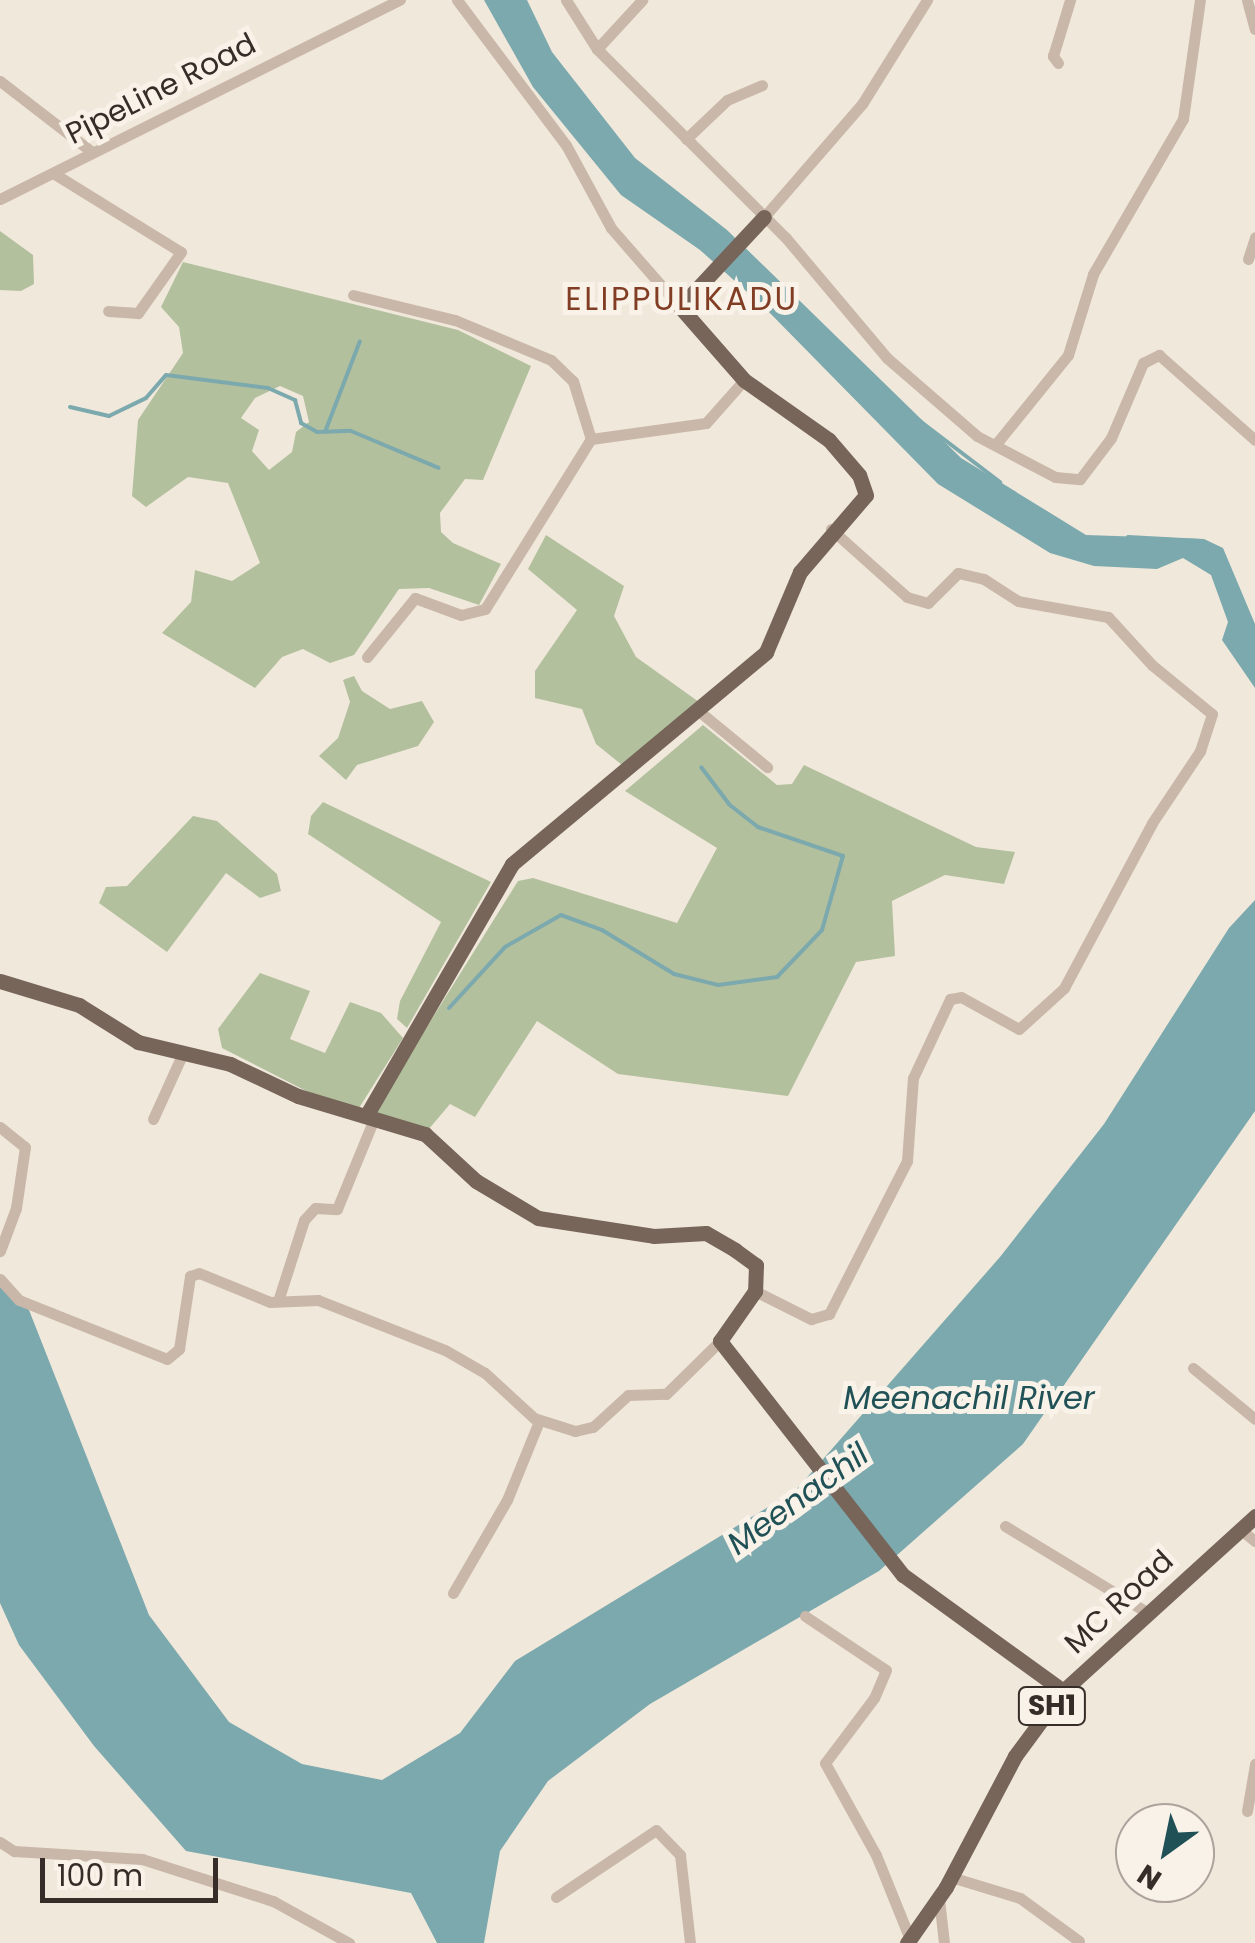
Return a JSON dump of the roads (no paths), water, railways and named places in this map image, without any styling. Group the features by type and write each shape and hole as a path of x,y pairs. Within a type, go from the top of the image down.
{"main road":[{"path":"370,1118 512,864 700,712 766,652 800,572 831,529 866,495 863,481 829,440 744,380 680,307 764,216"},
{"path":"0,980 79,1005 138,1042 230,1064 370,1118 424,1134 476,1181 538,1218 654,1236 706,1233 756,1265 755,1292 720,1341 902,1575 1063,1691"},
{"name":"MC Road","path":"908,1941 939,1899 1016,1756 1063,1691 1255,1516"}],"street":[{"name":"PipeLine Road","path":"0,199 400,0"},
{"path":"458,0 566,145 611,228 680,307"},
{"path":"566,0 597,48 764,216 888,358 977,436 1055,477 1080,479 1110,438 1143,363 1159,355 1255,440"},
{"path":"597,48 642,0"},
{"path":"764,216 862,104 927,0"},
{"path":"1058,63 1053,56 1070,0"},
{"path":"996,444 1068,356 1093,274 1183,119 1200,0"},
{"path":"1247,0 1255,28"},
{"path":"0,81 92,152"},
{"path":"686,139 728,100 762,85"},
{"path":"53,173 181,252 138,313 108,311"},
{"path":"1248,259 1255,237"},
{"path":"353,295 456,320 550,360 573,381 592,439"},
{"path":"368,657 415,598 460,615 485,609 592,439 706,423 744,380"},
{"path":"755,1292 811,1319 829,1314 907,1161 913,1078 950,999 962,997 1028,1028 1064,988 1152,823 1200,750 1212,714 1152,664 1108,617 1018,601 984,580 958,573 928,603 907,597 831,529"},
{"path":"700,712 766,767"},
{"path":"153,1119 182,1055"},
{"path":"278,1301 304,1220 315,1208 337,1209 370,1118"},
{"path":"0,1127 26,1148 16,1208 0,1251"},
{"path":"0,1279 19,1300 167,1359 179,1349 190,1276 199,1273 244,1295 278,1301 318,1300 445,1350 485,1374 538,1420 575,1431 594,1427 628,1396 666,1394 720,1341"},
{"path":"1194,1368 1255,1419"},
{"path":"454,1593 507,1500 538,1420"},
{"path":"1005,1526 1148,1613"},
{"path":"1240,1528 1255,1541"},
{"path":"805,1616 886,1670 874,1698 825,1763 876,1855 908,1941"},
{"path":"1246,1811 1255,1764"},
{"path":"556,1896 656,1830 680,1855 690,1943"},
{"path":"0,1842 14,1851 142,1859 273,1901 349,1943"},
{"path":"951,1877 1020,1898 1079,1941"},
{"path":"939,1899 944,1943"}],"water":[{"path":"484,0 527,0 552,52 635,158 727,230 961,458 1086,535 1204,539 1223,548 1255,624 1255,688 1222,640 1228,622 1211,575 1183,558 1157,569 1094,566 1050,553 938,484 764,307 700,250 621,195 533,87"},
{"name":"Meenachil River","path":"1255,900 1255,1111 1023,1444 879,1571 650,1704 548,1781 500,1851 484,1943 437,1943 411,1893 186,1851 94,1746 19,1645 0,1603 0,1281 29,1310 149,1615 229,1722 302,1764 382,1780 460,1733 515,1661 796,1490 1000,1257 1104,1124 1229,928"}],"waterway":[{"path":"325,432 360,341"},
{"path":"70,407 109,416 146,398 166,375 268,388 295,400 301,423 317,432 351,431 439,468"},
{"path":"916,418 1000,482"},
{"path":"1128,537 1202,541"},
{"path":"449,1008 505,947 561,915 602,930 674,974 718,985 777,977 822,930 843,856 758,827 729,804 701,767"}],"district":[{"name":"ELIPPULIKADU","path":"682,299"}],"water label":[{"name":"Meenachil","path":"798,1499"}]}
